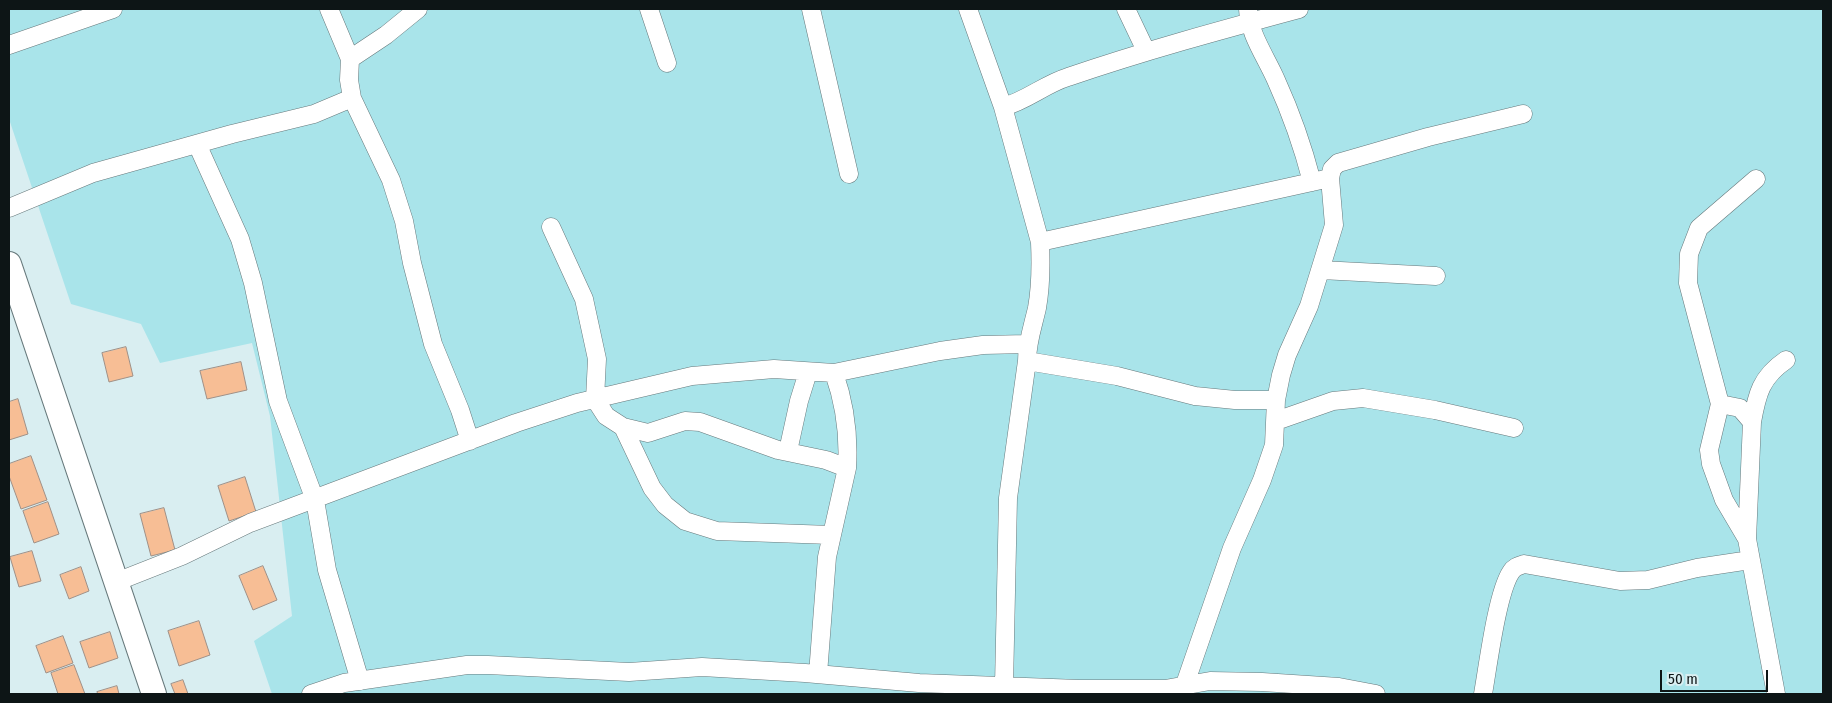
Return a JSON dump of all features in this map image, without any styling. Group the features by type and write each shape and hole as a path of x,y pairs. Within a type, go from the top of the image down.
{"main road":[{"path":"9,264 154,694"}],"street":[{"path":"9,45 113,9"},
{"path":"329,9 350,60 349,80 352,98 391,180 404,221 412,263 433,344 460,410 470,441"},
{"path":"350,60 386,35 418,9"},
{"path":"649,9 667,63"},
{"path":"811,9 849,174"},
{"path":"968,9 1002,107 1040,242 1042,266 1027,352 1008,498 1004,686"},
{"path":"1126,9 1146,51"},
{"path":"1002,107 1016,104 1060,79 1248,16 1299,9"},
{"path":"1248,16 1302,143 1312,182"},
{"path":"9,208 93,173 314,114 352,98"},
{"path":"1184,686 1232,548 1271,454 1276,420 1276,400 1287,355 1309,306 1321,270 1335,216 1330,178 1332,169 1338,163 1523,114"},
{"path":"197,144 240,240 259,304 278,401 315,500 327,570 360,681"},
{"path":"1040,242 1330,178"},
{"path":"1747,539 1724,500 1711,464 1709,450 1720,404 1688,283 1689,254 1699,228 1756,179"},
{"path":"550,226 584,299 596,359 595,399 606,416 623,427 648,433 685,421 692,421 788,451 826,460 847,468"},
{"path":"1321,270 1436,276"},
{"path":"116,582 182,556 250,523 516,423 595,399 692,376 774,369 834,373 940,351 984,345 1027,352 1195,396 1235,400 1276,400"},
{"path":"1776,694 1747,539 1752,422 1761,385 1772,369 1786,360"},
{"path":"788,451 799,401 808,372"},
{"path":"818,674 827,557 847,468 846,420 842,394 834,373"},
{"path":"1276,420 1333,402 1363,398 1435,410 1514,428"},
{"path":"1720,404 1740,408 1752,422"},
{"path":"623,427 652,488 665,505 685,521 717,531 831,535"},
{"path":"1483,694 1503,592 1515,567 1524,564 1620,581 1648,580 1697,568 1750,560"},
{"path":"311,694 344,683 467,665 629,672 702,667 818,674 919,683 1165,691 1210,681 1262,682 1339,687 1376,694"}],"shaded area":[{"path":"9,9 1823,9 1823,694 272,694 254,641 292,616 270,416 252,343 160,363 141,324 71,304 9,119"}],"building":[{"path":"126,347 133,376 109,382 102,353"},
{"path":"241,362 247,390 207,399 200,371"},
{"path":"18,399 28,434 9,440 9,402"},
{"path":"31,456 47,500 21,509 9,476 9,464"},
{"path":"245,477 256,512 229,521 218,486"},
{"path":"48,502 59,534 34,543 23,511"},
{"path":"164,508 175,550 151,556 140,514"},
{"path":"32,551 41,581 19,587 10,557"},
{"path":"263,566 277,600 253,610 239,576"},
{"path":"81,567 89,591 69,599 60,575"},
{"path":"199,621 210,655 179,666 168,631"},
{"path":"110,632 118,658 89,668 80,642"},
{"path":"63,636 73,663 46,673 36,646"},
{"path":"74,665 85,694 58,694 51,673"},
{"path":"183,680 188,694 175,694 171,684"},
{"path":"117,686 119,694 98,694 97,692"}]}
